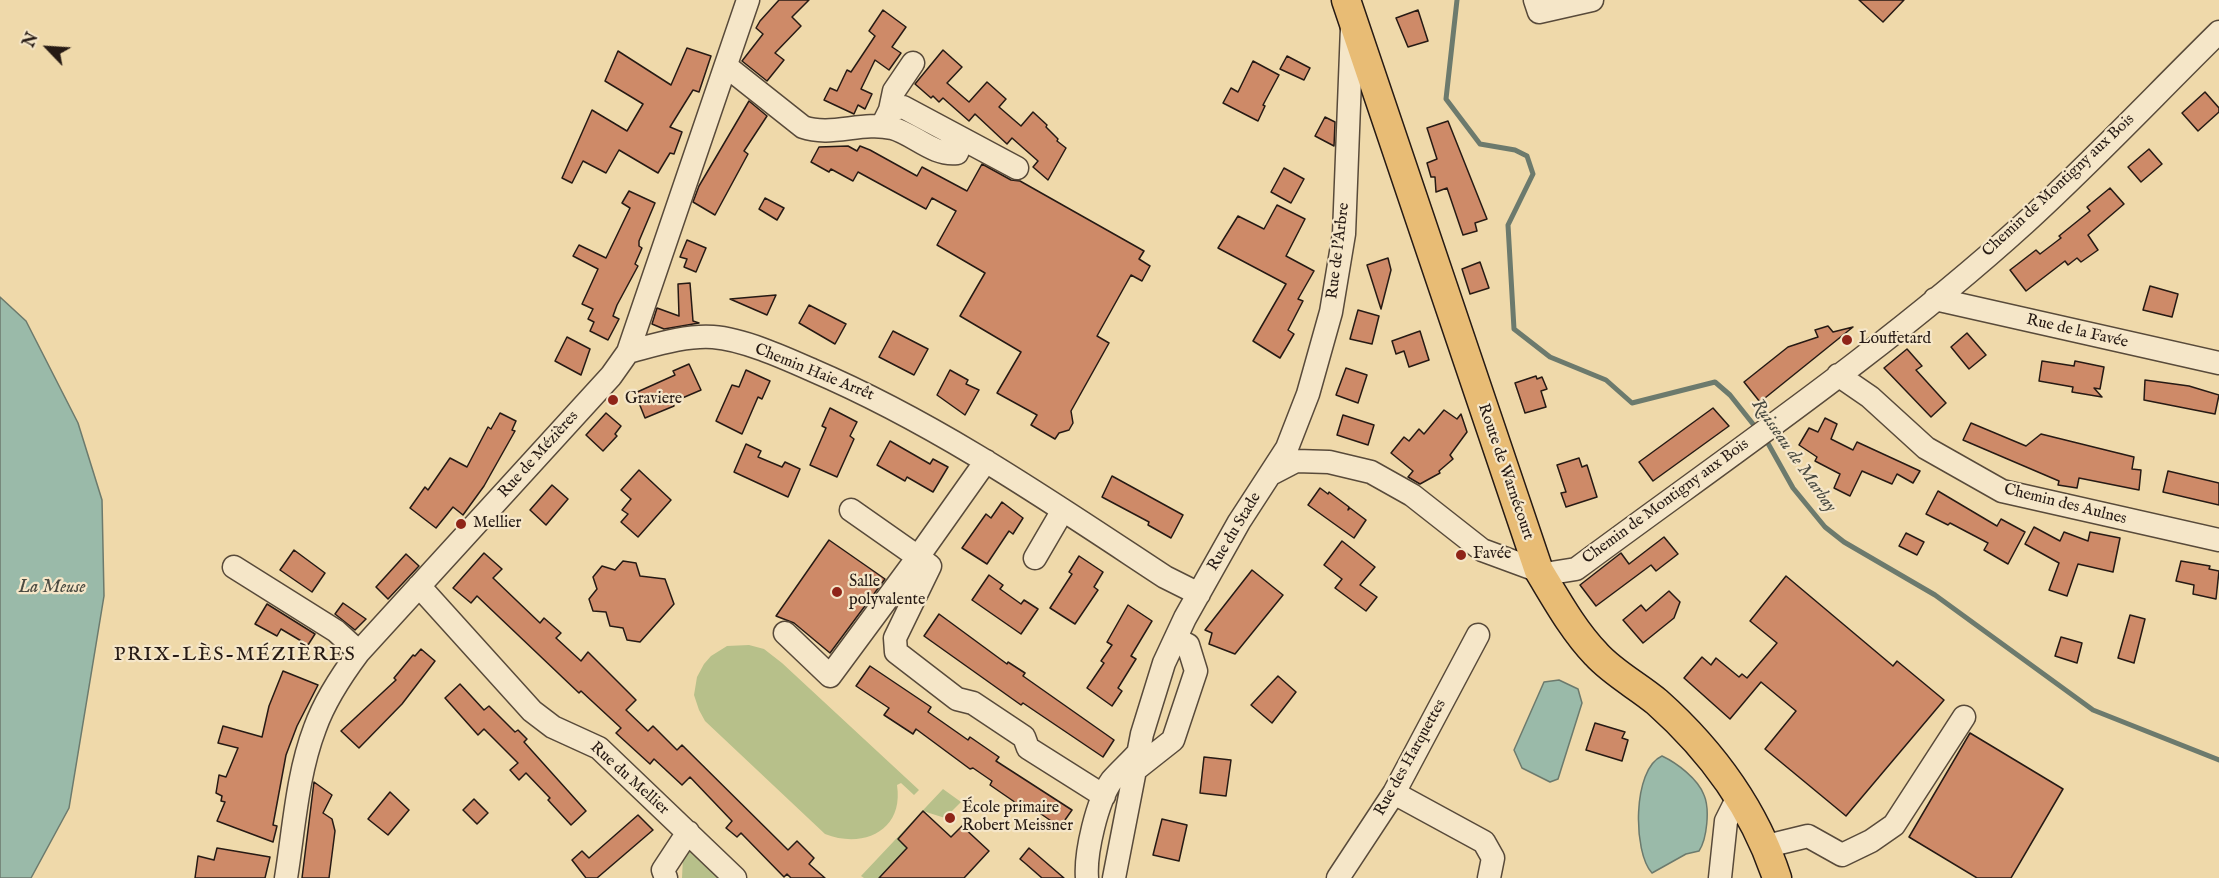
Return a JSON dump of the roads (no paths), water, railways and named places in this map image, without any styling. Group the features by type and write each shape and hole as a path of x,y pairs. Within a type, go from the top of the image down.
{"main road":[{"name":"Route de Warnécourt","path":"1349,8 1539,571 1563,611 1597,656 1657,702 1712,756 1740,795 1767,846 1777,878"}],"street":[{"name":"Rue de Mézières","path":"286,878 301,783 312,736 330,694 358,652 611,376 628,352 748,0"},
{"path":"1535,0 1539,12 1592,0"},
{"name":"Rue de l'Arbre","path":"1271,474 1287,448 1308,394 1331,312 1344,234 1349,8"},
{"name":"Chemin de Montigny aux Bois","path":"1539,571 1551,573 1575,569 1838,375 1935,299 2025,223 2219,32"},
{"path":"886,118 894,92 913,63"},
{"path":"726,66 803,127 815,131 886,118 903,107 962,141 1017,168"},
{"name":"Rue de la Favée","path":"1935,299 2219,363"},
{"name":"Chemin Haie Arrêt","path":"628,352 661,343 713,337 774,353 872,396 986,461 1165,577 1199,594"},
{"name":"Chemin des Aulnes","path":"1838,375 1870,397 1926,448 2002,491 2219,540"},
{"path":"785,633 830,676 986,461"},
{"name":"Rue du Stade","path":"1114,878 1136,762 1158,683 1176,639 1199,594 1239,522 1271,474 1296,461 1329,462 1371,472 1413,495 1482,550 1539,571"},
{"path":"851,510 930,566 896,638 897,652 957,699 973,702 1024,737 1028,748 1104,796"},
{"path":"1035,558 1063,510"},
{"path":"234,567 336,631 358,652"},
{"name":"Rue du Mellier","path":"419,586 532,711 553,727 599,748 735,878"},
{"name":"Rue des Harquettes","path":"1338,878 1394,793 1479,635"},
{"path":"1087,878 1086,864 1104,796 1112,781 1136,762 1173,740 1196,671 1188,645 1176,639"},
{"path":"1767,846 1808,836 1842,855 1871,841 1894,825 1964,717"},
{"path":"1394,793 1484,842 1493,858 1489,878"},
{"path":"1720,878 1726,821 1740,795"},
{"path":"666,878 663,870 688,832"}],"water":[{"name":"La Meuse","path":"0,297 26,321 78,423 102,500 104,596 69,808 31,878 0,878"},
{"path":"1559,680 1578,689 1582,703 1558,779 1550,782 1522,768 1514,750 1544,682"},
{"path":"1662,756 1686,772 1701,789 1706,801 1707,824 1699,851 1686,854 1652,873 1641,848 1639,812 1645,777 1652,764"}],"waterway":[{"name":"Ruisseau de Marbay","path":"1457,0 1446,99 1480,144 1515,150 1527,156 1533,174 1508,225 1514,329 1550,357 1606,380 1632,403 1715,382 1730,395 1757,429"},
{"name":"Ruisseau de Marbay","path":"1765,438 1793,488 1825,527 1844,542 1935,595 2093,710 2219,760"}],"place":[{"name":"Louffetard","path":"1847,340"},
{"name":"Graviere","path":"613,400"},
{"name":"Mellier","path":"461,524"},
{"name":"Favée","path":"1461,555"},
{"name":"Salle polyvalente","path":"837,592"},
{"name":"École primaire Robert Meissner","path":"950,818"}],"district":[{"name":"PRIX-LÈS-MÉZIÈRES","path":"235,656"}]}
